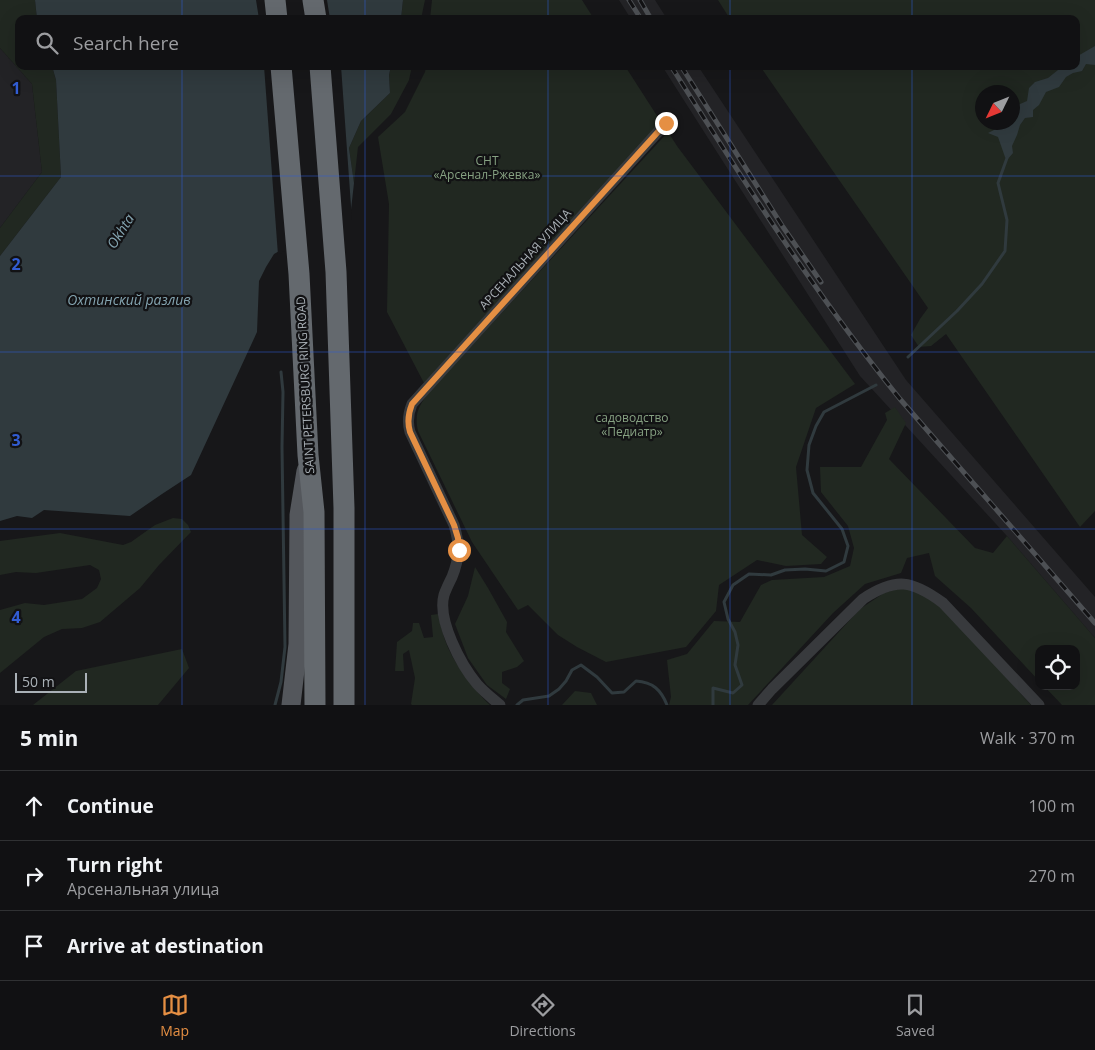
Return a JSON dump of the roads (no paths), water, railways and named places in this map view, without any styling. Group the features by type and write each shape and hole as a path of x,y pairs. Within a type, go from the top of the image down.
{"highway":[{"path":"275,0 277,15"},
{"path":"313,0 315,15"},
{"name":"SAINT PETERSBURG RING ROAD","path":"281,70 299,274 308,455 314,512 315,705"},
{"path":"320,70 336,272 344,508 344,705"}],"main road":[{"path":"291,705 298,644 298,515 308,455"}],"street":[{"name":"АРСЕНАЛЬНАЯ УЛИЦА","path":"500,705 478,685 467,670 448,631 443,602 444,594 458,561 458,538 454,525 410,432 408,416 412,404 666,123"},
{"path":"758,705 863,599 880,589 895,584 918,586 943,603 1039,705"}],"water":[{"path":"35,0 403,0 401,15 37,15"},
{"path":"1095,46 1095,65 1086,64 1082,71 1066,77 1059,87 1046,92 1039,105 1033,110 1033,117 1025,118 1020,125 1020,104 1027,101 1029,88 1035,82 1048,78 1058,70 1080,70 1080,55"},
{"name":"Охтинский разлив","path":"53,70 390,70 390,93 361,121 349,148 354,183 350,219 297,241 274,254 259,281 257,332 191,475 130,516 44,510 32,518 17,516 0,521 0,256 61,177 56,80"},
{"path":"994,130 1018,130 1012,146 1013,153 1007,160 998,137 988,133"}],"waterway":[{"path":"908,357 957,311 982,284 1005,251 1007,220 998,183 1007,158"},
{"path":"275,705 281,682 285,647 283,392 281,372"},
{"path":"713,705 713,688 733,693 742,685 735,665 738,645 724,602 733,585 749,574 771,575 785,570 805,569 826,571 844,562 848,546 842,529 813,493 807,470 809,445 824,412 876,385"},
{"path":"517,705 523,700 549,696 559,689 572,670 581,665 597,677 612,693 624,692 636,681 647,683 659,691 667,705"}],"railway":[{"path":"629,0 638,15"},
{"path":"640,0 649,15"},
{"path":"674,70 781,236 838,319 900,399 1095,623"},
{"path":"684,70 783,227 821,282"}],"park label":[{"name":"СНТ «Арсенал-Ржевка»","path":"487,167"},
{"name":"садоводство «Педиатр»","path":"632,424"}],"water label":[{"name":"Okhta","path":"120,231"}]}
